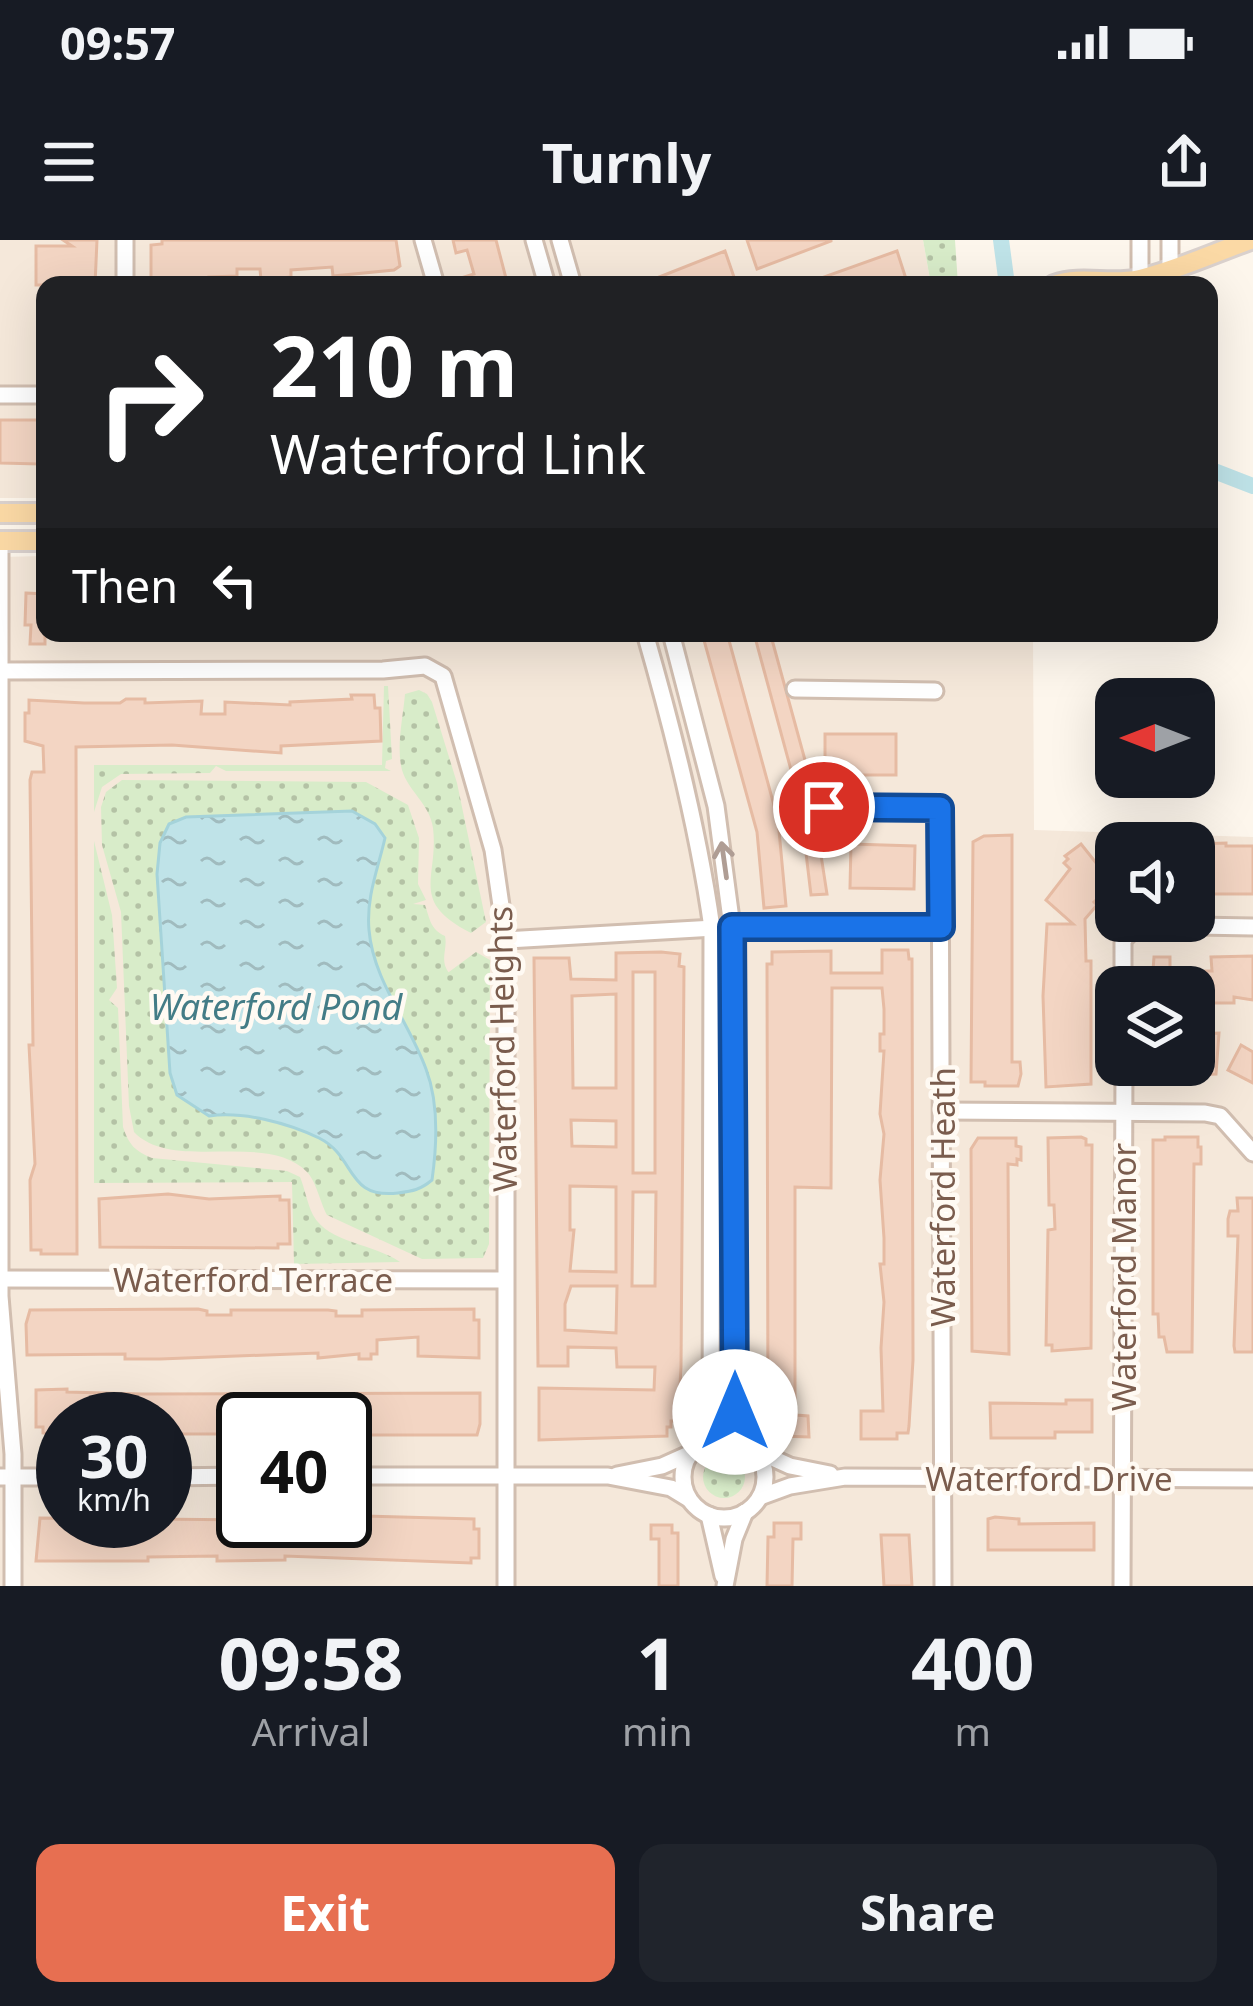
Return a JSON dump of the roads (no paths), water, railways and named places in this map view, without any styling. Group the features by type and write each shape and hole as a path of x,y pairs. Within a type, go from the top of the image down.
{"main road":[{"path":"1150,276 1250,240"},
{"path":"0,513 36,513"},
{"path":"0,541 36,541"}],"street":[{"path":"125,240 125,276"},
{"path":"423,240 433,276"},
{"path":"535,240 545,276"},
{"path":"560,240 570,276"},
{"path":"1140,240 1141,276"},
{"path":"1170,240 1170,269"},
{"path":"0,395 36,395"},
{"path":"0,513 1,1336 11,1414 7,1477 13,1586"},
{"path":"647,642 674,738 712,928 711,1438"},
{"path":"673,642 716,806 732,927 736,1438"},
{"name":"Waterford Heights","path":"1,671 432,668 446,684 493,850 506,940 506,1586"},
{"path":"795,689 935,691"},
{"name":"Waterford Heath","path":"824,807 940,808 943,1586"},
{"path":"1123,966 1123,940 1138,925 1253,927"},
{"path":"506,940 732,927 941,927"},
{"name":"Waterford Manor","path":"1122,1586 1124,1086"},
{"path":"942,1111 1220,1116 1253,1153"},
{"name":"Waterford Terrace","path":"1,1279 505,1280"},
{"path":"372,1476 608,1476 662,1466 711,1438 736,1438 754,1449 765,1472 760,1497 745,1512 734,1540 725,1585"},
{"name":"Waterford Drive","path":"754,1449 790,1466 845,1477"},
{"path":"689,1499 683,1477 692,1452"},
{"path":"608,1476 671,1488 709,1515 721,1518 745,1512"},
{"name":"Waterford Drive","path":"760,1497 790,1486 845,1477 1253,1479"},
{"path":"709,1515 725,1585"}],"water":[{"name":"Waterford Pond","path":"352,811 375,824 385,838 369,906 372,948 384,984 426,1069 435,1110 432,1180 398,1193 369,1190 331,1146 307,1133 251,1117 209,1116 177,1095 170,1073 157,874 160,843 169,824 186,817"}],"waterway":[{"path":"1001,240 1006,276"},
{"path":"1218,472 1253,486"}]}
